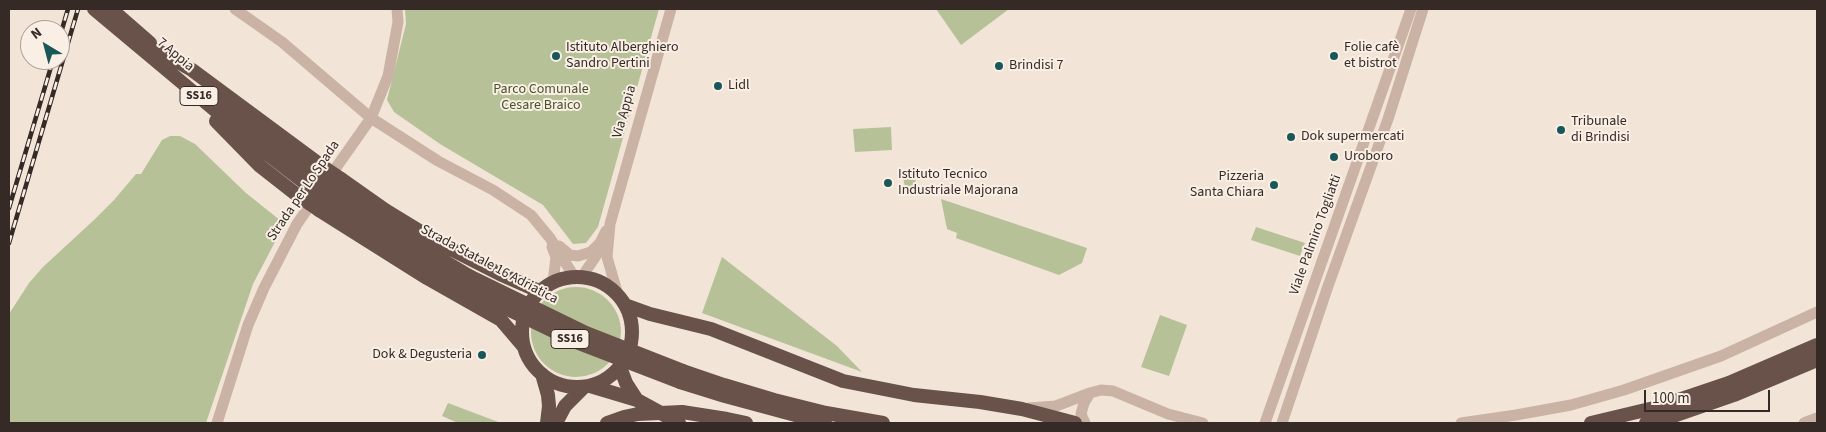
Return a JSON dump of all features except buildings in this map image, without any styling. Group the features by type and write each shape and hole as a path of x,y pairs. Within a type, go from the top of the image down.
{"highway":[{"name":"7 Appia","path":"94,9 155,53 265,152 308,179"},
{"name":"SS16","path":"111,9 155,53"},
{"path":"155,53 192,70 308,179 330,195 427,278 501,320 524,346 534,366 554,382 569,386 587,386 606,379 620,366 627,355 631,343 631,323 621,300"},
{"name":"Strada Statale 16 Adriatica","path":"308,179 396,245 467,281 725,396 825,423"},
{"path":"330,195 385,210 439,244 541,292"},
{"path":"524,346 522,332 525,317 531,303 541,292 553,283 578,278 595,280 604,284 621,300 650,314 710,329 843,381 914,396 980,402 1022,409 1075,423"},
{"path":"1591,423 1658,407 1729,383 1817,345"},
{"path":"1646,423 1665,419 1734,395 1817,360"},
{"path":"620,366 638,407"},
{"path":"542,374 548,395 547,423"},
{"name":"Strada Statale 16 Adriatica","path":"682,376 724,385 826,413 883,423"},
{"path":"587,386 638,407 680,418 726,419 746,423"},
{"path":"556,423 565,406 587,386"},
{"path":"725,396 791,423"},
{"path":"607,423 624,417 638,407"}],"street":[{"path":"235,9 282,42 371,118 438,161 493,190 531,215 578,278"},
{"name":"Strada per Lo Spada","path":"217,423 248,325 276,262 304,214 371,118 388,76 398,22 397,9"},
{"name":"Via Appia","path":"621,300 607,257 610,224 671,9"},
{"name":"Viale Palmiro Togliatti","path":"1267,419 1411,9"},
{"name":"Viale Palmiro Togliatti","path":"1284,419 1326,289 1388,119 1423,9"},
{"name":"Via Appia","path":"578,278 596,256 600,243 610,224"},
{"path":"550,238 570,255 591,252 600,243"},
{"path":"550,238 556,257 553,283"},
{"path":"1461,423 1571,405 1624,390 1721,356 1817,312"},
{"path":"1022,409 1056,406 1101,390 1113,391 1168,414 1203,423"},
{"path":"1086,423 1081,414 1084,403 1090,393"},
{"path":"1804,423 1817,418"}],"green space":[{"name":"Parco Comunale Cesare Braico","path":"405,9 659,9 598,227 586,243 573,244 543,205 440,144 394,112 387,100 406,24"},
{"path":"936,9 1009,9 961,45"},
{"path":"891,127 892,150 855,152 853,129"},
{"path":"170,136 180,136 195,144 246,193 286,225 253,284 206,423 9,423 9,314 29,283 43,267 114,200 136,174 141,174 162,140"},
{"path":"914,169 917,192 906,193 902,171"},
{"path":"941,199 1087,248 1082,263 1059,275 956,238 957,233 947,229"},
{"path":"1256,227 1305,243 1300,256 1251,240"},
{"path":"722,257 837,346 862,372 702,313"},
{"path":"576,287 593,290 608,300 618,315 621,332 618,349 608,364 593,374 576,377 559,374 544,364 534,349 531,332 534,315 544,300 559,290"},
{"path":"1160,315 1187,325 1169,376 1141,367"},
{"path":"448,403 501,423 458,423 442,416"}],"railway":[{"path":"65,20 68,9"},
{"path":"9,243 78,9"},
{"path":"9,208 50,70"}],"place":[{"name":"Istituto Alberghiero Sandro Pertini","path":"556,56"},
{"name":"Folie cafè et bistrot","path":"1334,56"},
{"name":"Brindisi 7","path":"999,66"},
{"name":"Lidl","path":"718,86"},
{"name":"Tribunale di Brindisi","path":"1561,130"},
{"name":"Dok supermercati","path":"1291,137"},
{"name":"Uroboro","path":"1334,157"},
{"name":"Istituto Tecnico Industriale Majorana","path":"888,183"},
{"name":"Pizzeria Santa Chiara","path":"1274,185"},
{"name":"Dok & Degusteria","path":"482,355"}]}
